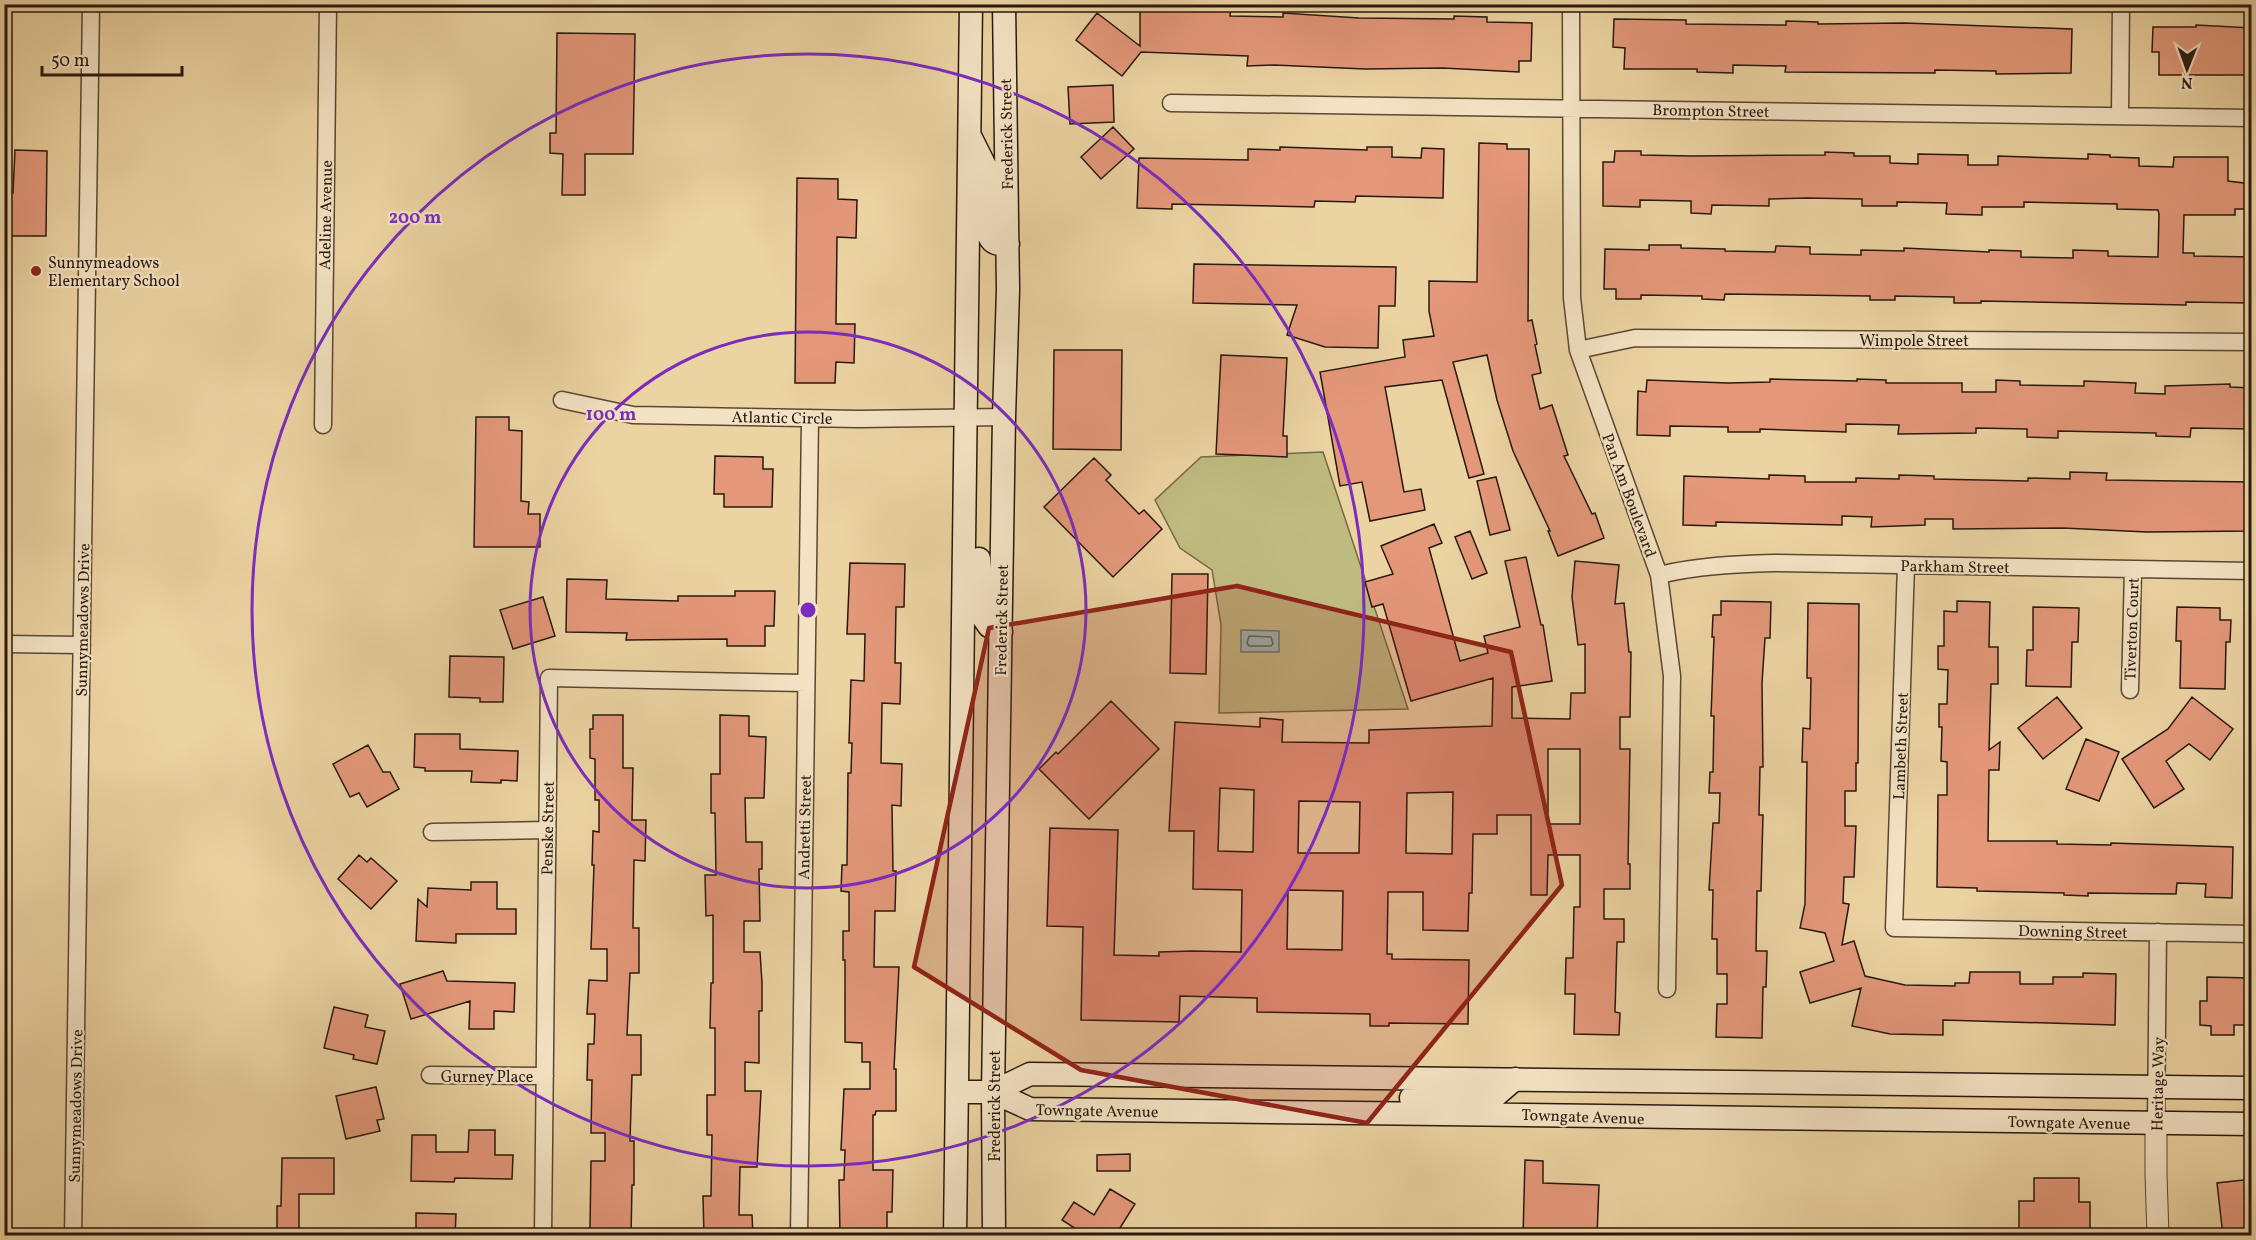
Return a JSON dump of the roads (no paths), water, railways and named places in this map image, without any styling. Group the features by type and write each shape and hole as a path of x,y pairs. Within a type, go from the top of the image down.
{"main road":[{"path":"955,1236 971,4"},
{"name":"Frederick Street","path":"994,1236 993,1092 1008,244 1004,4"},
{"path":"969,134 986,168 988,178 989,236 997,244 1008,244"},
{"path":"965,514 975,525 979,537 982,616 989,626 1001,633"},
{"name":"Towngate Avenue","path":"993,1092 1030,1074 2252,1088"},
{"path":"1345,1113 1368,1098 1494,1097 1515,1080"},
{"path":"1669,1082 1670,1118"},
{"path":"958,1092 993,1092"},
{"name":"Towngate Avenue","path":"993,1092 1030,1109 2252,1124"}],"street":[{"name":"Sunnymeadows Drive","path":"73,1236 91,4"},
{"name":"Adeline Avenue","path":"323,425 328,4"},
{"name":"Pan Am Boulevard","path":"1571,4 1572,298 1578,350 1659,575 1672,676 1668,989"},
{"path":"2120,116 2121,4"},
{"name":"Brompton Street","path":"1171,103 2252,118"},
{"name":"Wimpole Street","path":"1578,350 1635,338 2252,342"},
{"name":"Atlantic Circle","path":"562,400 633,415 810,418 1004,417"},
{"name":"Andretti Street","path":"799,1236 810,418"},
{"name":"Parkham Street","path":"1659,575 1690,567 1728,564 2252,571"},
{"name":"Lambeth Street","path":"1894,928 1906,565"},
{"name":"Tiverton Court","path":"2130,690 2133,569"},
{"path":"4,644 82,645"},
{"name":"Penske Street","path":"543,1236 549,678 806,683"},
{"path":"432,832 548,831"},
{"name":"Downing Street","path":"1894,928 2252,934"},
{"name":"Heritage Way","path":"2158,932 2156,1123 2158,1236"},
{"name":"Gurney Place","path":"430,1075 545,1076"}],"water":[{"path":"1241,630 1279,631 1279,652 1241,652"}],"place":[{"name":"Sunnymeadows Elementary School","path":"36,271"}]}
